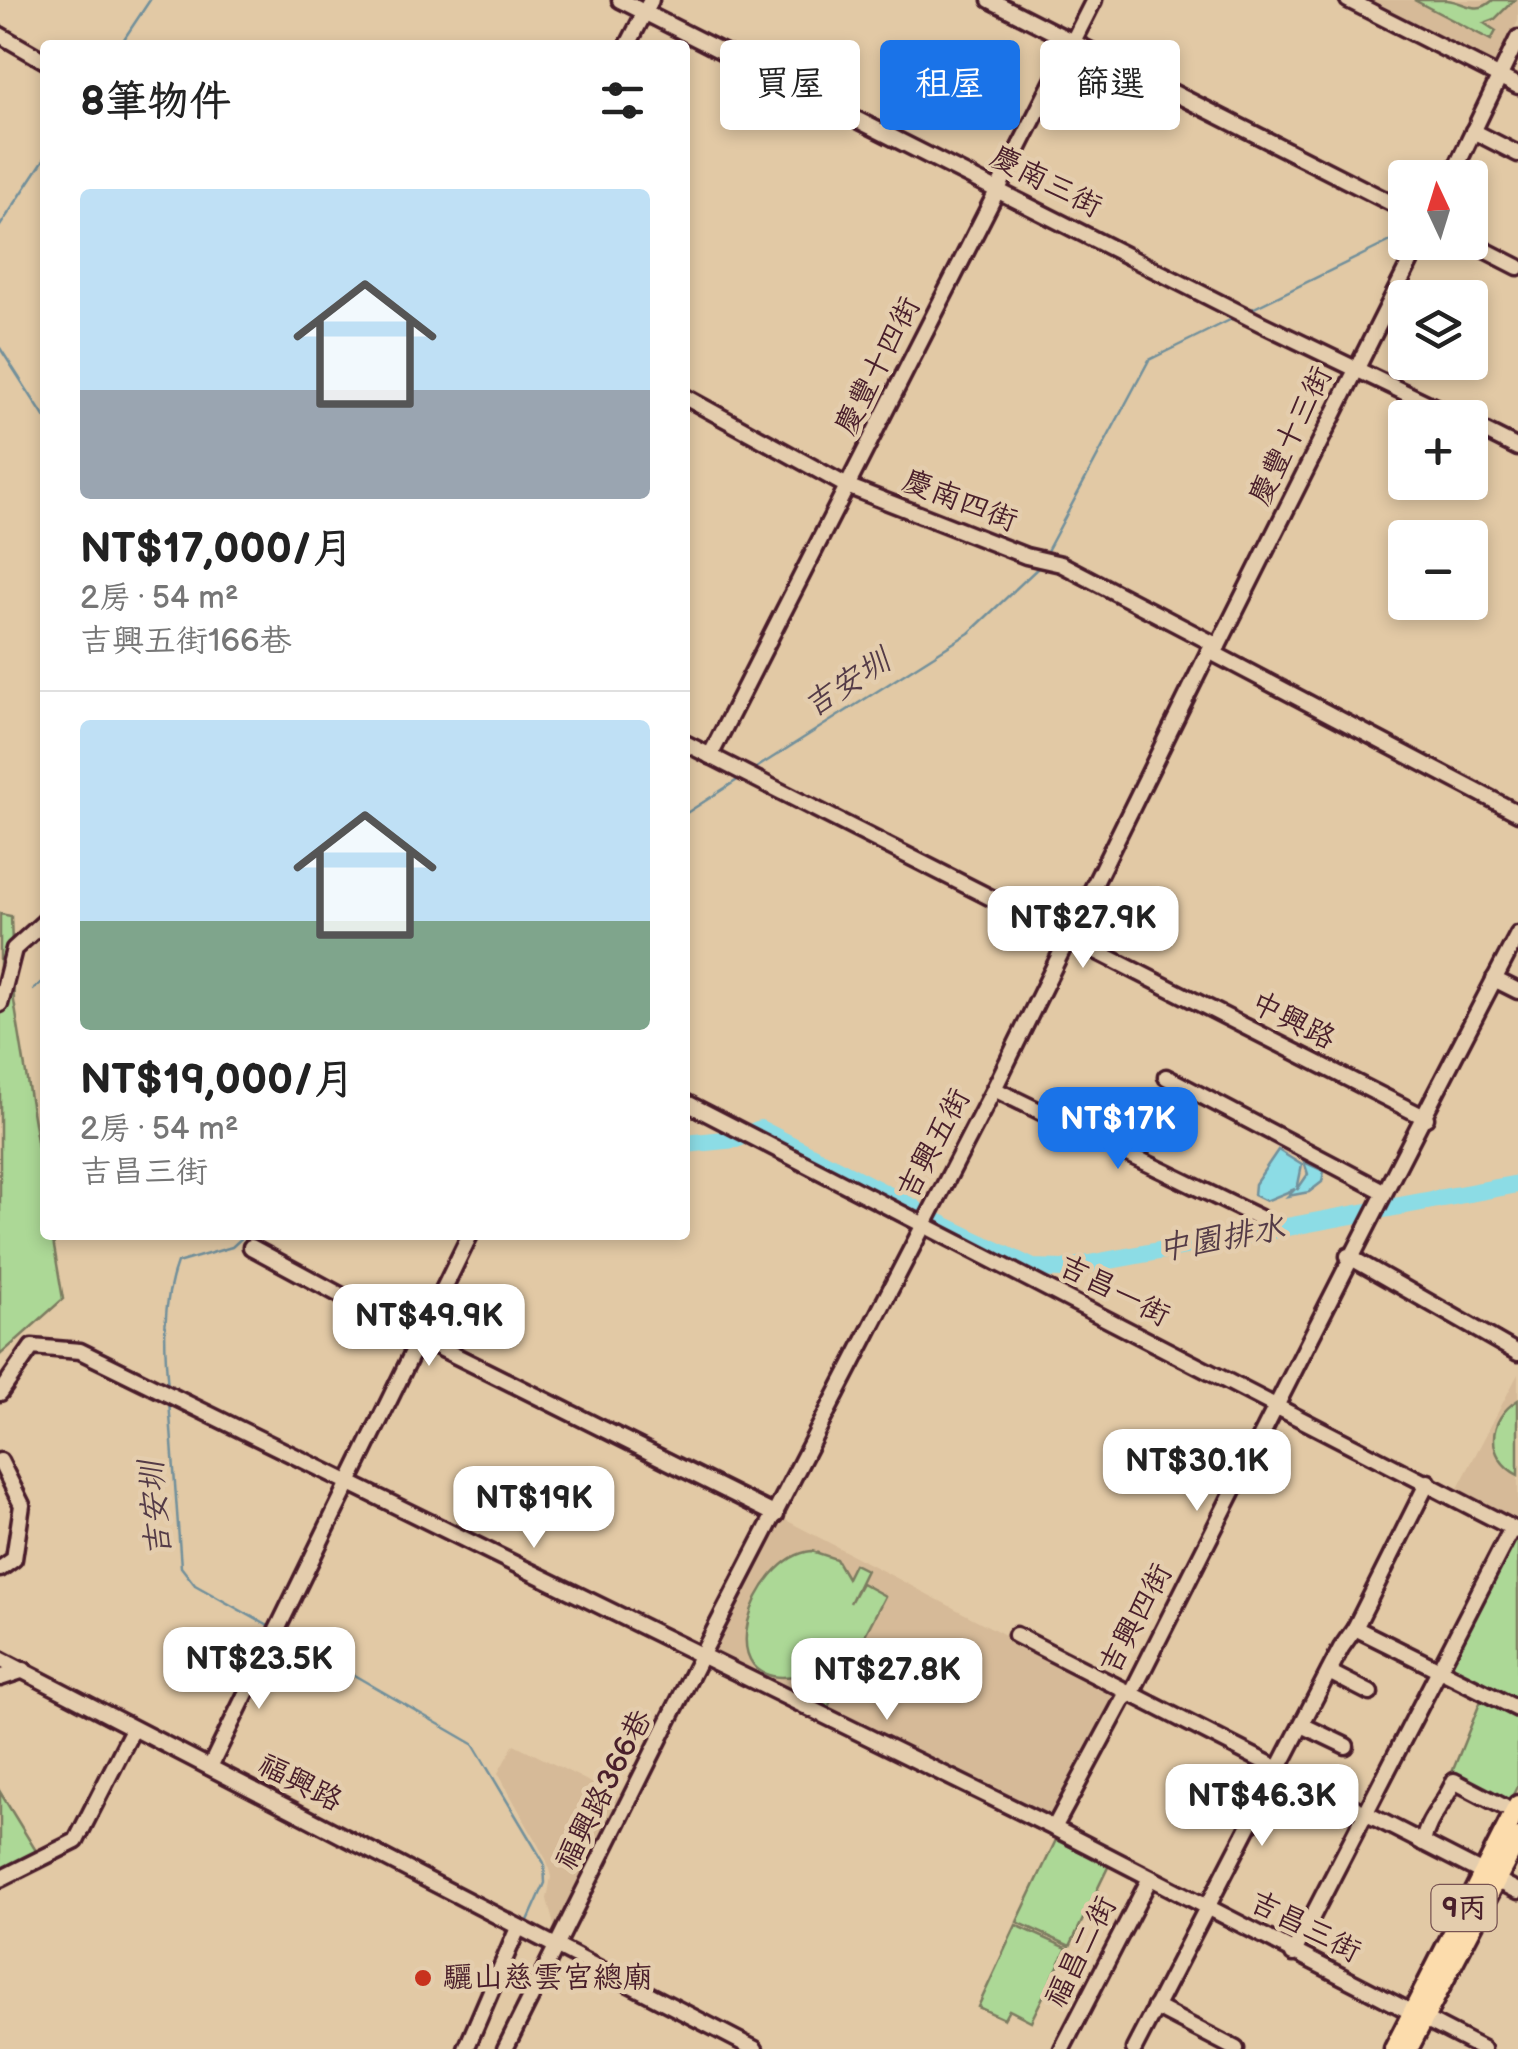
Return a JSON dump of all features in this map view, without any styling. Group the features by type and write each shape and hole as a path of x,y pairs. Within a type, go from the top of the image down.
{"main road":[{"name":"9丙","path":"1489,1877 1511,1806"},
{"name":"9丙","path":"1394,2049 1418,2014 1489,1877 1518,1838"},
{"name":"9丙","path":"1408,2049 1418,2014"}],"street":[{"name":"慶南三街","path":"620,0 648,6 998,189 1345,365 1357,366"},
{"path":"990,0 1070,40"},
{"name":"慶豐十四街","path":"1075,40 1094,0"},
{"path":"1348,0 1518,86"},
{"path":"631,40 648,6"},
{"path":"0,36 40,58"},
{"path":"1459,160 1518,38"},
{"path":"1180,96 1388,201"},
{"name":"慶豐十四街","path":"710,756 1040,108"},
{"path":"1472,131 1518,154"},
{"path":"1488,252 1518,267"},
{"name":"慶豐十三街","path":"1213,649 1411,260"},
{"path":"1357,366 1423,400"},
{"name":"慶南四街","path":"690,400 847,486 1026,556 1061,564 1518,812"},
{"path":"1488,433 1518,448"},
{"name":"吉興五街","path":"700,1658 994,1089 1065,938 1213,649"},
{"path":"690,746 710,756"},
{"name":"中興路","path":"710,756 1426,1118"},
{"path":"0,1004 14,949 40,926"},
{"path":"1166,1077 1384,1188 1426,1118 1518,934"},
{"path":"1494,979 1518,991"},
{"path":"994,1089 1260,1218"},
{"name":"吉昌一街","path":"690,1104 1515,1529"},
{"name":"吉興四街","path":"1054,1828 1124,1698 1131,1694 1384,1188"},
{"path":"210,1768 270,1638 468,1240"},
{"path":"251,1246 420,1338 776,1515"},
{"path":"1348,1256 1518,1353"},
{"name":"吉昌三街","path":"0,1393 32,1347 80,1351 174,1394 700,1658 1054,1828 1292,1954 1483,2049"},
{"path":"0,1461 22,1504 14,1559 0,1568"},
{"path":"1134,2049 1428,1482"},
{"path":"1292,1954 1362,1813 1515,1529"},
{"path":"1355,1628 1518,1710"},
{"path":"1016,1635 1518,1892"},
{"name":"福興路366巷","path":"505,2049 700,1658"},
{"name":"福興路","path":"0,1659 755,2049"},
{"path":"0,1678 24,1670"},
{"path":"1329,1672 1370,1693"},
{"path":"1302,1725 1346,1746"},
{"path":"0,1879 76,1841 133,1729"},
{"path":"1422,1843 1432,1814 1447,1799 1454,1781 1511,1806"},
{"name":"福昌二街","path":"1062,2049 1149,1880"},
{"path":"466,2049 524,1930"},
{"path":"1155,2008 1236,2049"}],"shaded area":[{"path":"1363,0 1518,0 1518,21 1495,68"},
{"path":"1518,1374 1518,1524 1456,1492"},
{"path":"780,1517 1116,1693 1048,1827 710,1660"},
{"path":"514,1744 625,1800 558,1940 547,1899 551,1877 547,1861 498,1773"}],"green space":[{"path":"1414,0 1447,0 1476,8 1493,0 1514,0 1495,19 1484,23 1496,31 1491,40"},
{"path":"0,914 11,916 14,1001 40,1160 40,1240 53,1240 63,1299 0,1355"},
{"path":"1518,1400 1518,1475 1500,1459 1494,1438 1500,1417"},
{"path":"1515,1536 1518,1538 1518,1699 1450,1667"},
{"path":"812,1551 836,1559 847,1578 854,1564 866,1570 850,1603 861,1583 885,1596 827,1709 802,1696 799,1702 788,1697 800,1675 771,1676 753,1665 746,1646 748,1622 771,1575 790,1559"},
{"path":"1482,1698 1518,1716 1518,1785 1507,1806 1451,1775"},
{"path":"0,1792 38,1854 0,1876"},
{"path":"1056,1840 1109,1865 1070,1946 1017,1922"},
{"path":"1016,1925 1067,1948 1031,2021 1009,2010 1004,2019 978,2007"}],"water":[{"path":"1278,1150 1302,1165 1297,1190 1308,1174 1304,1162 1324,1171 1322,1182 1309,1192 1288,1196 1295,1189 1266,1201 1254,1195 1255,1184"}],"waterway":[{"path":"123,40 150,0"},
{"path":"0,226 40,166"},
{"path":"1248,311 1388,242"},
{"path":"1047,551 1149,360 1236,317"},
{"path":"0,348 40,410"},
{"name":"吉安圳","path":"753,770 969,633 1039,567 1049,568"},
{"path":"1410,749 1518,804"},
{"name":"吉安圳","path":"690,811 742,777"},
{"path":"33,990 40,984"},
{"name":"中園排水","path":"690,1144 736,1139 760,1129 915,1209"},
{"name":"中園排水","path":"933,1220 1033,1268 1062,1269 1518,1184"},
{"name":"吉安圳","path":"168,1388 165,1325 177,1263 232,1247 240,1240"},
{"name":"吉安圳","path":"169,1401 181,1567 195,1585 272,1628"},
{"name":"吉安圳","path":"283,1634 473,1744 544,1863 545,1883 527,1923"},
{"name":"吉安圳","path":"474,2049 483,2027"}],"place":[{"name":"驪山慈雲宮總廟","path":"423,1978"}]}
